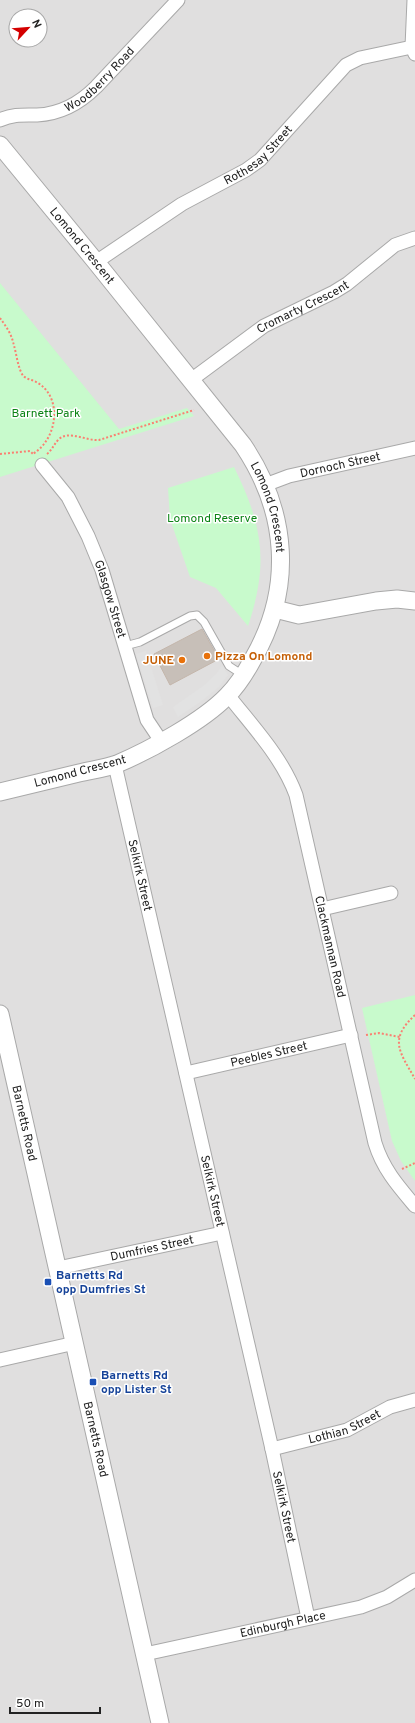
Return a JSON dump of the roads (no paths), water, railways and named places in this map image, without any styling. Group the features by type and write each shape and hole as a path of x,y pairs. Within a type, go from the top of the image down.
{"street":[{"name":"Woodberry Road","path":"0,120 13,115 41,115 57,111 83,98 96,87 178,0"},
{"path":"413,51 414,0"},
{"name":"Rothesay Street","path":"96,262 187,201 246,170 260,160 346,65 360,58 413,51"},
{"name":"Lomond Crescent","path":"0,145 192,380 243,445 265,485 278,524 280,548 280,572 275,609 268,630 243,675 228,695 207,713 161,741 115,765 0,792"},
{"name":"Cromarty Crescent","path":"192,380 264,326 334,292 347,284 395,245 415,238"},
{"name":"Dornoch Street","path":"265,485 289,476 415,448"},
{"name":"Glasgow Street","path":"43,461 68,497 88,536 102,570 147,720 161,741"},
{"path":"275,609 299,615 376,601 397,599 415,601"},
{"name":"Clackmannan Road","path":"228,695 282,765 292,785 300,808 380,1156 390,1175 415,1206"},
{"name":"Selkirk Street","path":"115,765 272,1449 308,1618"},
{"path":"322,909 391,893"},
{"name":"Barnetts Road","path":"0,1014 160,1723"},
{"name":"Peebles Street","path":"186,1073 351,1035"},
{"name":"Dumfries Street","path":"58,1268 222,1233"},
{"path":"0,1360 75,1343"},
{"name":"Lothian Street","path":"272,1449 347,1430 390,1407 415,1400"},
{"name":"Edinburgh Place","path":"145,1654 361,1607 387,1597 415,1580"}],"lane":[{"path":"125,646 140,642 190,616 198,615 204,622 229,666 243,675"}],"place":[{"name":"Pizza On Lomond","path":"207,656"},
{"name":"JUNE","path":"182,660"},
{"name":"Barnetts Rd opp Dumfries St","path":"48,1282"},
{"name":"Barnetts Rd opp Lister St","path":"93,1382"}],"park label":[{"name":"Barnett Park","path":"46,413"},
{"name":"Lomond Reserve","path":"212,518"}]}
